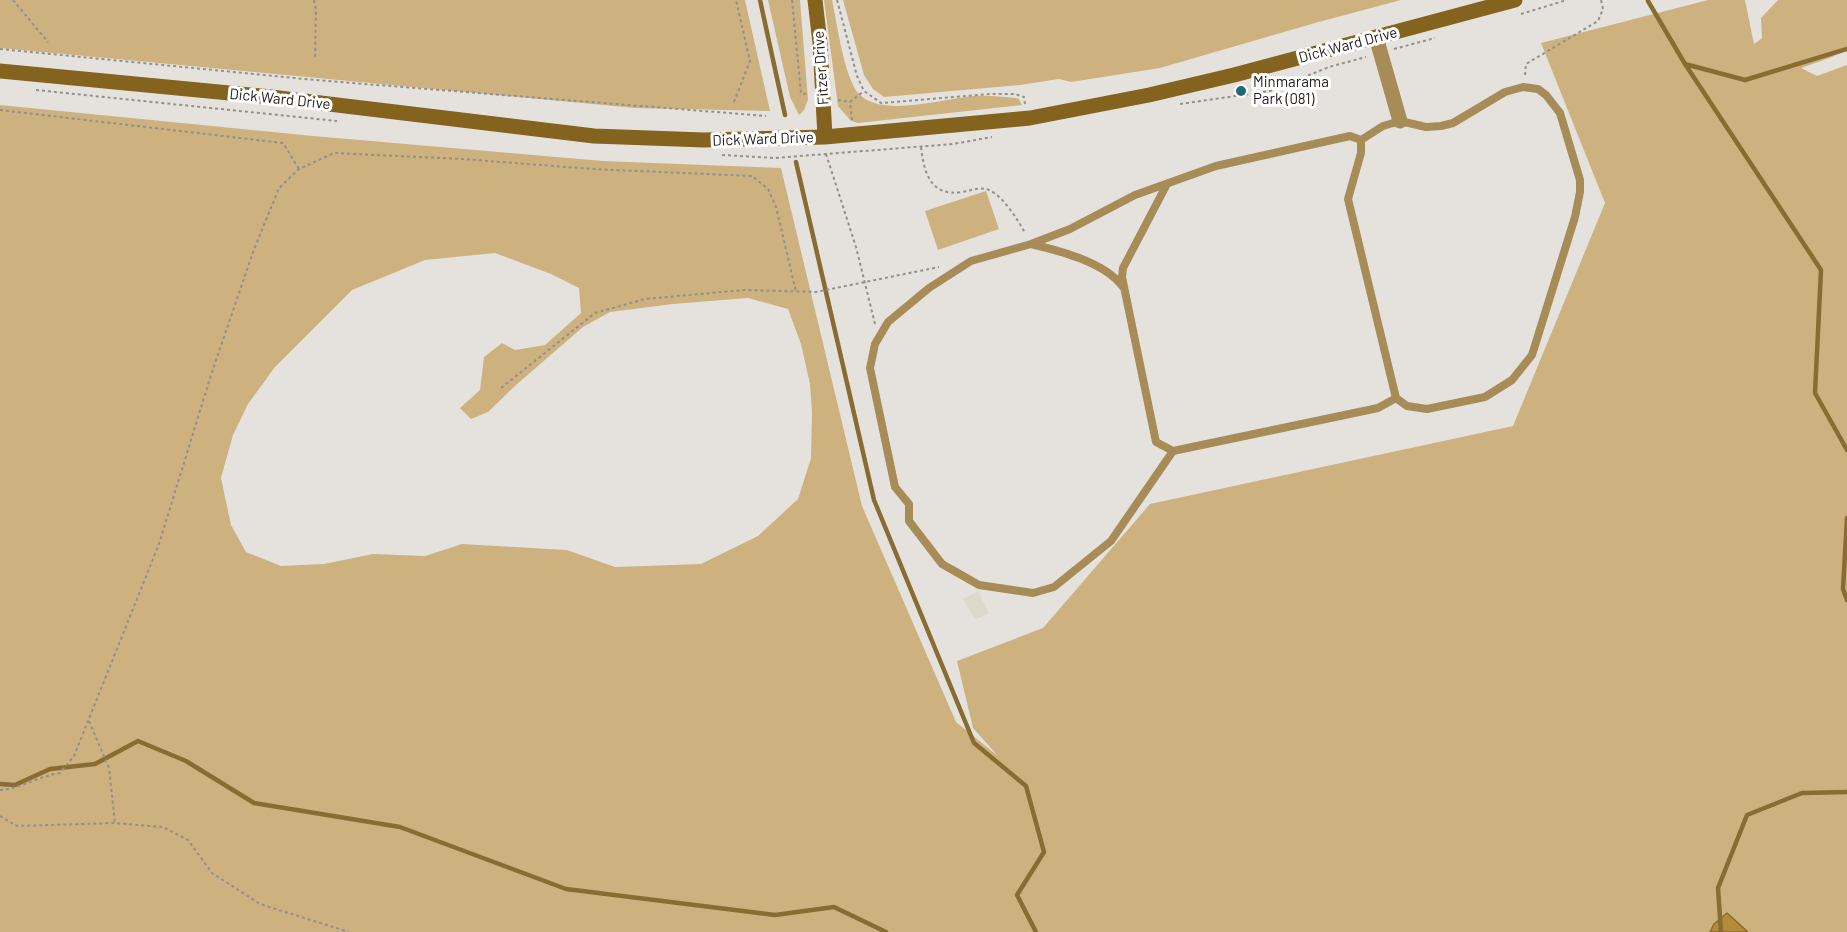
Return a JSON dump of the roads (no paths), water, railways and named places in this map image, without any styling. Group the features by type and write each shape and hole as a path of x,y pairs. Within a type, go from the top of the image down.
{"street":[{"name":"Fitzer Drive","path":"815,0 820,43 825,136"},
{"name":"Dick Ward Drive","path":"0,71 271,97 594,136 704,140 791,138 916,130 1028,118 1149,95 1515,0"},
{"path":"1376,37 1400,121"}],"lane":[{"path":"1524,87 1538,89 1546,94 1560,113 1580,180 1575,217 1532,355 1512,380 1485,397 1427,409 1407,406 1396,398 1348,199 1360,153 1361,140 1383,126 1400,121 1426,127 1453,123 1505,92 1524,87"},
{"path":"1173,452 1111,542 1054,587 1033,592 979,585 942,564 909,521 909,504 895,487 870,368 873,350 888,322 929,288 971,261 1031,244 1070,229 1135,195 1216,166 1350,136 1361,140"},
{"path":"1167,184 1123,268 1123,287 1155,442 1173,452 1378,408 1396,398"},
{"path":"1031,244 1089,262 1109,272 1123,287"}],"waterway":[{"path":"760,0 785,115"},
{"path":"1648,1 1685,64 1745,80 1847,49"},
{"path":"1685,64 1821,270 1815,393 1847,450"},
{"path":"796,162 874,500 974,743 1026,786 1044,852 1017,895 1036,932"},
{"path":"1847,518 1843,589 1847,600"},
{"path":"0,784 15,785 50,769 95,764 138,741 186,761 254,803 400,827 566,889 775,915 834,907 886,932"},
{"path":"1721,932 1718,888 1747,815 1802,793 1847,792"}],"place":[{"name":"Minmarama Park (081)","path":"1241,91"}]}
